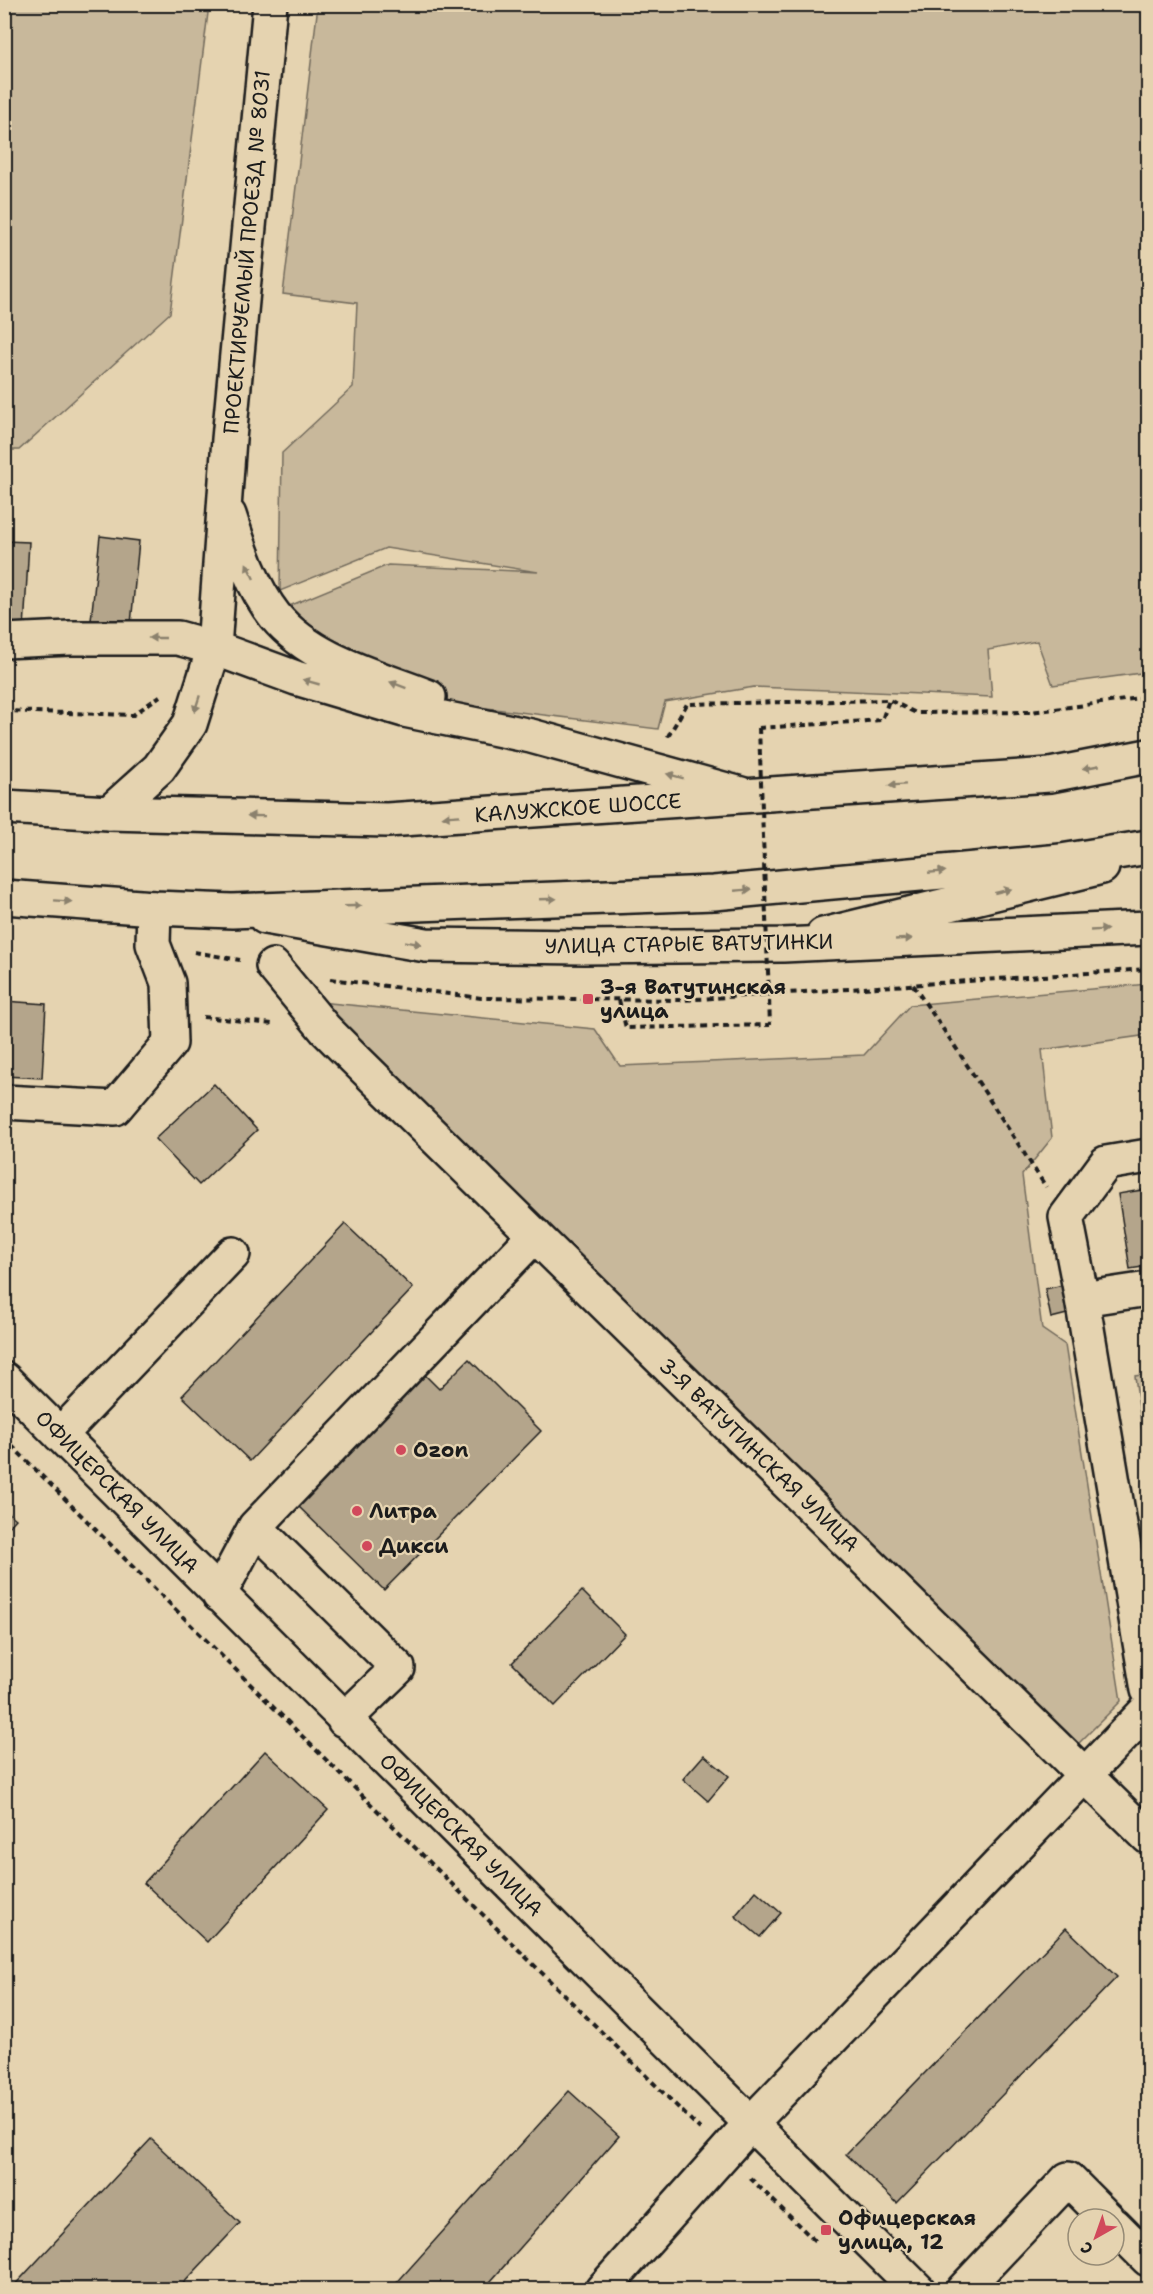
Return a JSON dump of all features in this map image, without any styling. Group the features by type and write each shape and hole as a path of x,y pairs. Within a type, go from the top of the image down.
{"main road":[{"name":"ПРОЕКТИРУЕМЫЙ ПРОЕЗД № 8031","path":"109,813 159,768 190,724 214,648 224,499 270,4"},
{"name":"ПРОЕКТИРУЕМЫЙ ПРОЕЗД № 8031","path":"224,499 243,556 261,593 275,615 299,639 330,658 531,736"},
{"path":"4,641 70,638 178,638 214,648 296,678 404,710 531,736 751,797"},
{"name":"КАЛУЖСКОЕ ШОССЕ","path":"4,807 109,813 387,820 1050,775 1149,756"},
{"path":"4,897 232,911 714,893 1061,861 1149,847"},
{"path":"783,945 1149,856"},
{"path":"4,1102 115,1108 170,1043 168,983 153,944 154,908"},
{"name":"УЛИЦА СТАРЫЕ ВАТУТИНКИ","path":"232,911 426,945 584,947 783,945 1149,928"},
{"name":"3-Я ВАТУТИНСКАЯ УЛИЦА","path":"273,966 325,1029 1149,1837"},
{"path":"1149,1156 1106,1163 1066,1217 1149,1690"},
{"path":"219,1595 255,1527 535,1235"},
{"path":"60,1435 233,1254"},
{"path":"1082,1299 1149,1289"},
{"name":"ОФИЦЕРСКАЯ УЛИЦА","path":"4,1379 751,2123 899,2283"},
{"path":"255,1527 398,1668 344,1720"},
{"path":"602,2289 751,2123 1149,1709"},
{"path":"963,2289 1068,2179 1096,2207"},
{"path":"1126,2237 1149,2259"}],"path":[{"path":"4,711 133,715 168,691"},
{"path":"657,732 669,735 687,704 889,700 916,713 1031,712 1149,698"},
{"path":"618,1000 626,1028 770,1025 759,728 882,720 889,700"},
{"path":"153,944 273,966"},
{"path":"328,979 481,998 683,1000 1149,969"},
{"path":"912,985 956,1048 1066,1217"},
{"path":"169,1014 325,1029"},
{"path":"4,1438 301,1735 823,2250"}],"shaded area":[{"path":"5,4 209,5 170,313 19,450 4,450"},
{"path":"318,5 1148,5 1148,672 1053,685 1037,641 988,650 992,697 754,687 665,702 658,729 438,702 322,648 289,606 388,565 538,572 386,548 280,591 282,453 353,387 357,303 283,294"},
{"path":"1148,984 1148,1035 1042,1050 1052,1138 1022,1175 1042,1329 1065,1345 1121,1701 1078,1744 319,1002 595,1029 620,1066 864,1055 910,1005"},
{"path":"1148,1374 1148,1479 1135,1376"}],"building":[{"path":"100,536 139,541 130,634 90,630"},
{"path":"4,541 29,542 24,629 4,628"},
{"path":"4,1001 46,1004 42,1078 4,1076"},
{"path":"214,1084 257,1130 199,1185 155,1139"},
{"path":"1148,1189 1148,1266 1130,1269 1118,1194"},
{"path":"345,1224 413,1288 250,1461 182,1396"},
{"path":"1068,1284 1075,1312 1051,1318 1045,1289"},
{"path":"469,1359 541,1431 384,1590 296,1504 424,1374 439,1389"},
{"path":"4,1509 16,1519 4,1532"},
{"path":"582,1591 625,1634 555,1706 512,1663"},
{"path":"265,1751 328,1810 207,1942 144,1883"},
{"path":"704,1755 729,1776 708,1801 683,1779"},
{"path":"756,1891 781,1913 760,1937 735,1916"},
{"path":"1066,1928 1117,1977 897,2203 846,2154"},
{"path":"569,2091 619,2136 483,2290 393,2290 392,2288"},
{"path":"151,2139 240,2223 177,2290 10,2290"}],"place":[{"name":"3-я Ватутинская улица","path":"588,999"},
{"name":"Ozon","path":"401,1450"},
{"name":"Литра","path":"357,1511"},
{"name":"Дикси","path":"367,1546"},
{"name":"Офицерская улица, 12","path":"826,2230"}]}
